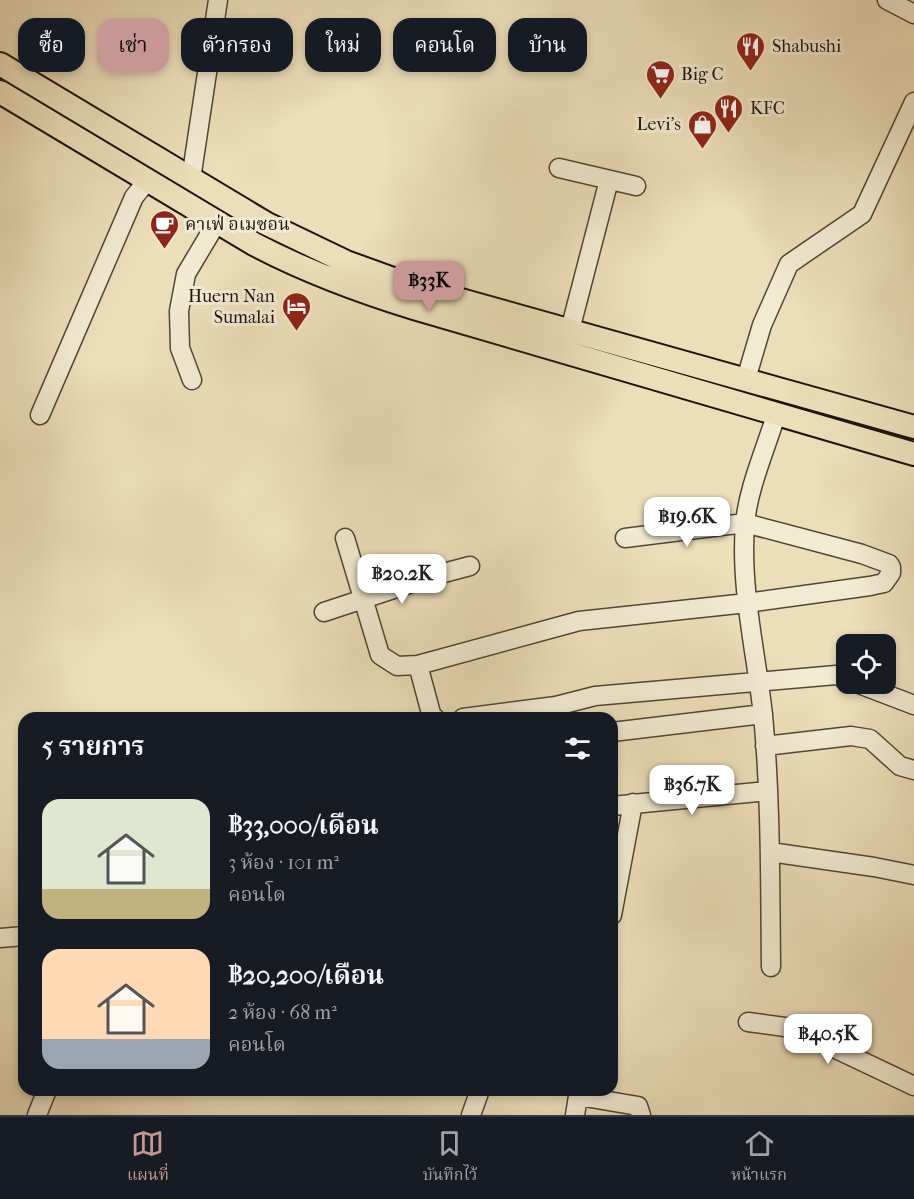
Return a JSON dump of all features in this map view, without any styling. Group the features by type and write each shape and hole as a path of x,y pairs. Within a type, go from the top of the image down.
{"main road":[{"path":"0,64 285,233 369,271 418,288 914,427"},
{"path":"0,92 217,222 294,264 362,291 914,454"}],"street":[{"path":"191,179 218,0"},
{"path":"887,0 914,14"},
{"path":"746,379 762,325 789,264 862,214 914,102"},
{"path":"559,168 636,186"},
{"path":"570,330 609,180"},
{"path":"40,415 134,197 147,181"},
{"path":"192,380 180,348 179,311 186,274 217,222"},
{"path":"771,967 768,791 763,714 747,603 745,523 750,498 776,415"},
{"path":"345,538 380,655 397,666 418,665 579,621 747,603 877,585 888,579 891,567 889,564 862,554 745,523 625,538"},
{"path":"324,612 470,566"},
{"path":"418,665 431,712"},
{"path":"557,712 595,696 836,675"},
{"path":"885,694 914,705"},
{"path":"618,731 763,714"},
{"path":"765,746 851,736 870,738 900,766 914,770"},
{"path":"618,805 768,791"},
{"path":"618,883 633,803"},
{"path":"770,852 914,875"},
{"path":"0,938 18,936"},
{"path":"748,1022 792,1028 914,1086"},
{"path":"37,1115 45,1096"},
{"path":"471,1115 478,1096"},
{"path":"576,1115 579,1096"},
{"path":"593,1096 638,1106 641,1115"}],"place":[{"name":"Shabushi","path":"751,72"},
{"name":"Big C","path":"660,100"},
{"name":"KFC","path":"729,134"},
{"name":"Levi's","path":"702,150"},
{"name":"คาเฟ่ อเมซอน","path":"164,250"},
{"name":"Huern Nan Sumalai","path":"296,332"}]}
